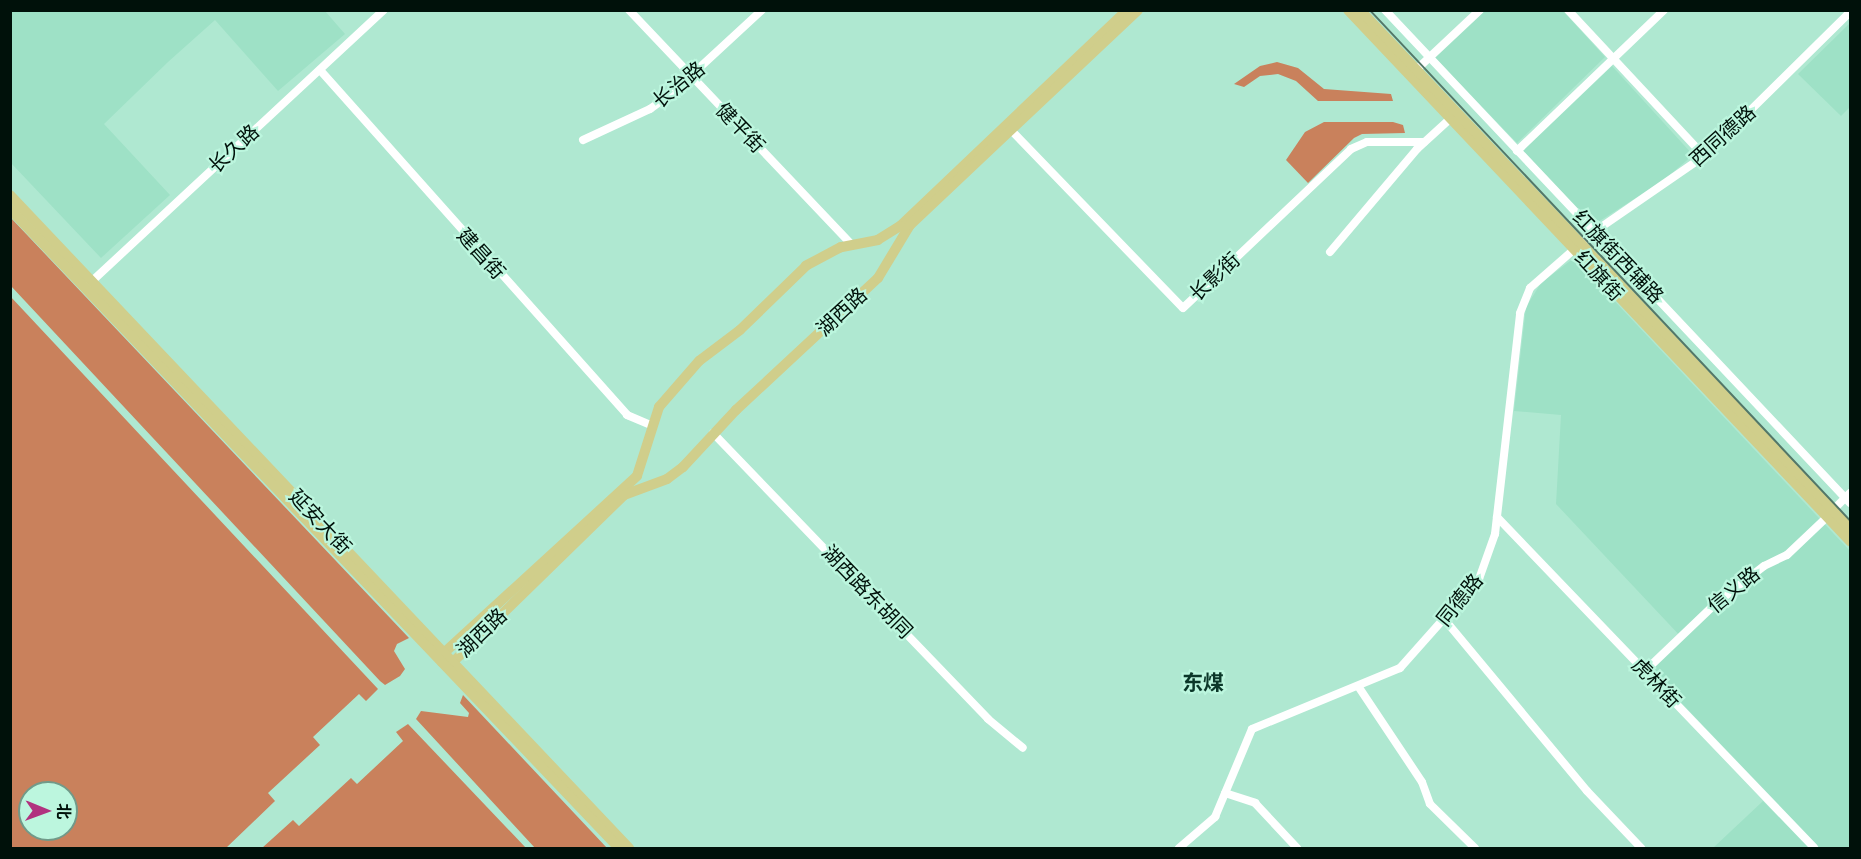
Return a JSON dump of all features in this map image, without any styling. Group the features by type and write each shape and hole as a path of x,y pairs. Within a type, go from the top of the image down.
{"main road":[{"name":"湖西路","path":"446,659 624,495 667,479 683,467 713,433 872,284 910,225 1127,10"},
{"name":"湖西路","path":"446,659 637,476 645,461 651,425 669,390 699,361 740,330 806,266 852,245 878,240 900,226 1138,10"},
{"name":"红旗街","path":"1348,10 1578,246"},
{"name":"红旗街","path":"1360,10 1578,246 1830,513 1851,542"},
{"name":"延安大街","path":"10,195 88,285"},
{"name":"延安大街","path":"10,208 88,285 629,849"},
{"name":"红旗街","path":"1830,513 1851,528"},
{"name":"延安大街","path":"446,659 619,849"}],"street":[{"name":"长久路","path":"88,285 384,10"},
{"name":"健平街","path":"629,10 852,245"},
{"name":"长治路","path":"583,140 650,109 691,77 762,10"},
{"name":"红旗街西辅路","path":"1385,10 1516,151 1849,498"},
{"path":"1416,70 1480,10"},
{"path":"1568,10 1704,156"},
{"path":"1516,151 1664,10"},
{"name":"西同德路","path":"1578,246 1594,232 1704,156 1851,12"},
{"name":"建昌街","path":"320,70 627,415 651,425"},
{"path":"1330,252 1424,142 1451,118"},
{"name":"长影街","path":"1009,128 1183,308 1351,149 1367,142 1424,142"},
{"name":"同德路","path":"1179,849 1215,817 1252,729 1400,668 1445,620 1486,567 1497,517 1523,299 1543,275 1578,246"},
{"name":"湖西路东胡同","path":"713,433 987,719 1023,748"},
{"name":"信义路","path":"1645,671 1715,604 1764,566 1787,555 1830,513 1849,498"},
{"name":"虎林街","path":"1497,517 1814,849"},
{"path":"1445,620 1587,791 1641,849"},
{"path":"1358,686 1422,782 1430,804 1475,849"},
{"path":"1226,793 1255,803 1297,849"}],"shaded area":[{"path":"11,10 325,11 345,34 278,91 215,20 168,62 104,124 170,195 101,258 11,163"},
{"path":"1485,11 1563,11 1605,57 1517,143 1435,58"},
{"path":"1850,23 1850,107 1841,116 1798,74"},
{"path":"1277,62 1298,68 1324,89 1391,94 1393,101 1318,101 1296,81 1278,74 1260,76 1244,87 1234,84 1260,66"},
{"path":"1612,66 1693,155 1664,180 1598,222 1588,219 1523,151"},
{"path":"1324,122 1393,122 1403,125 1405,133 1362,134 1354,138 1308,183 1286,160 1305,132"},
{"path":"11,218 409,638 397,644 394,651 405,669 400,676 385,685 380,681 11,286"},
{"path":"1574,258 1850,551 1850,848 1820,848 1650,670 1683,639 1556,504 1561,415 1514,411 1526,307 1541,283"},
{"path":"10,296 378,689 366,701 359,694 313,737 320,745 268,793 275,801 226,848 11,848"},
{"path":"463,695 607,848 535,848 416,719 421,711 468,717 469,713 460,703"},
{"path":"408,724 526,848 262,848 293,820 299,826 351,778 357,784 403,741 396,732"},
{"path":"1763,801 1809,848 1713,848"}],"tram line":[{"path":"1370,10 1850,520"}],"district":[{"name":"东煤","path":"1203,683"}]}
